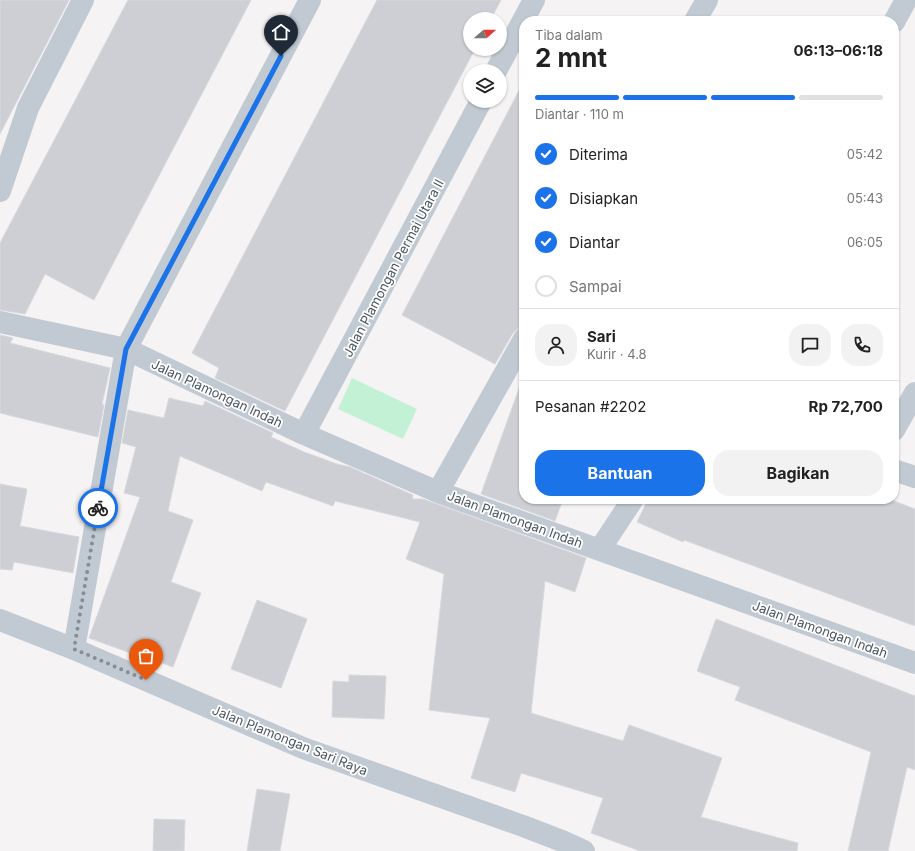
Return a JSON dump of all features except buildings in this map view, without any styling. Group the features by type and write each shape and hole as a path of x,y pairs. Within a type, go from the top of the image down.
{"street":[{"path":"0,191 4,160 28,108 83,0"},
{"path":"74,649 126,349 310,0"},
{"path":"525,16 534,0"},
{"path":"698,16 707,0"},
{"path":"897,16 906,0"},
{"path":"500,64 519,28"},
{"name":"Jalan Plamongan Permai Utara II","path":"304,434 476,108"},
{"name":"Jalan Plamongan Indah","path":"0,322 126,349 304,434 438,492 915,663"},
{"path":"438,492 519,348"},
{"path":"899,421 915,393"},
{"path":"899,472 915,477"},
{"path":"600,550 630,504"},
{"name":"Jalan Plamongan Sari Raya","path":"0,620 74,649 303,748 523,826 584,851"}],"green space":[{"path":"352,378 417,409 403,439 338,409"}],"way so far":[{"path":"98,508 74,649 146,680"}],"route":[{"path":"98,508 126,349 281,56"}]}
